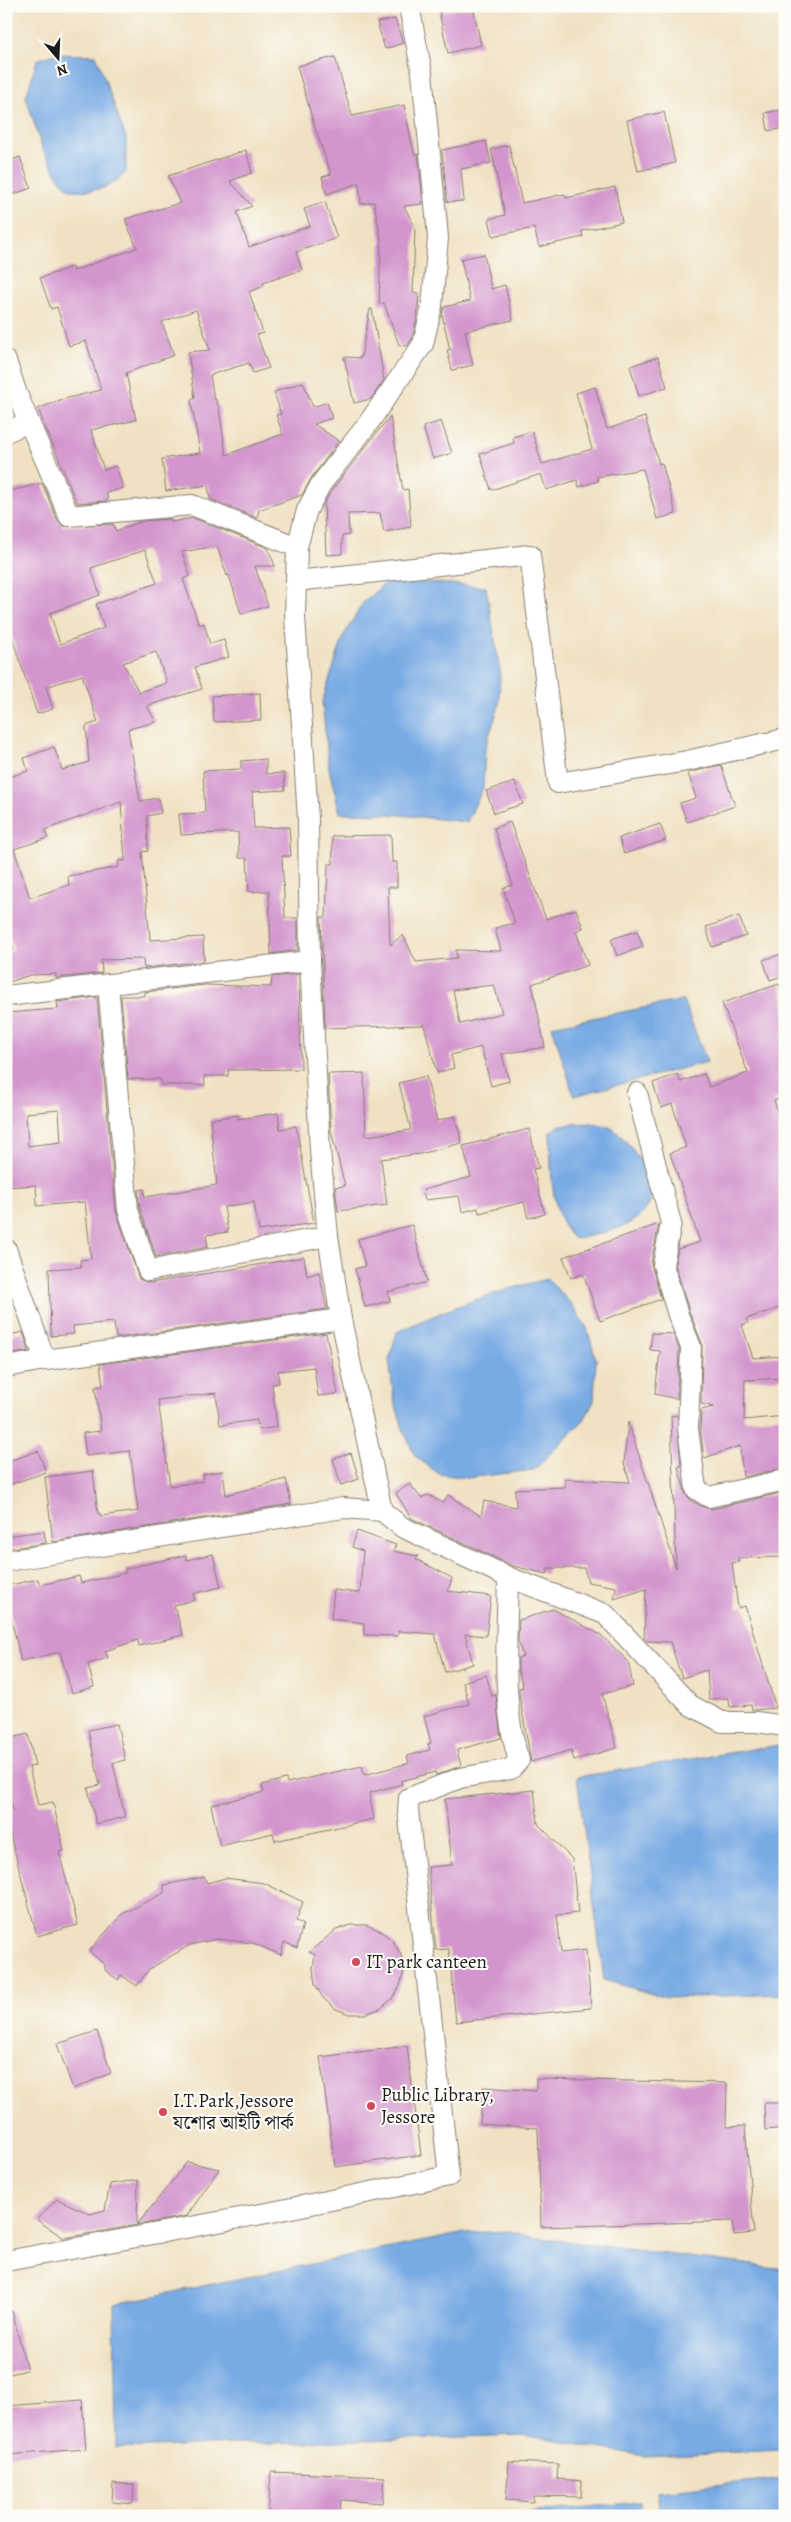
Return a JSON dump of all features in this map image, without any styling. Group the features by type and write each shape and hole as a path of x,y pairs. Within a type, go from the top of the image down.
{"street":[{"path":"382,1511 341,1319 328,1236 320,1150 310,961 308,819 295,616 297,547 307,510 320,484 367,425 423,344 432,306 438,238 436,206 422,73 409,6"},
{"path":"6,361 29,422 69,516 192,505 297,547"},
{"path":"6,432 29,422"},
{"path":"296,580 530,555 558,783 687,761 785,739"},
{"path":"6,996 310,961"},
{"path":"108,984 128,1210 148,1271 328,1236"},
{"path":"637,1093 671,1223 663,1265 678,1315 691,1347 688,1429 696,1489 710,1497 785,1480"},
{"path":"6,1249 45,1360"},
{"path":"6,1367 341,1319"},
{"path":"6,1561 342,1508 382,1511 402,1527 508,1577 605,1614 690,1705 698,1710 722,1722 756,1722 785,1726"},
{"path":"6,2261 267,2213 449,2176 409,1820 409,1798 460,1778 512,1769 519,1760 514,1745 507,1675 508,1577"}],"water":[{"path":"55,54 96,55 126,138 126,172 107,186 95,190 71,190 60,180 42,148 26,97 37,60"},
{"path":"390,579 486,587 500,670 499,706 485,748 483,788 467,822 391,814 340,813 329,769 322,702 344,635 364,601"},
{"path":"683,1000 707,1062 574,1096 552,1026"},
{"path":"591,1123 611,1128 635,1152 647,1174 652,1195 649,1204 643,1212 626,1225 574,1239 560,1217 556,1203 551,1174 550,1132 560,1125"},
{"path":"548,1279 572,1305 587,1328 596,1359 594,1401 584,1420 534,1470 467,1478 439,1474 415,1456 404,1432 394,1399 389,1360 397,1332 471,1301"},
{"path":"785,1744 785,1994 666,1998 604,1980 577,1777"},
{"path":"510,2231 531,2237 785,2269 785,2450 645,2456 522,2435 116,2448 114,2304 465,2233"},
{"path":"785,2478 785,2516 660,2516 657,2491"},
{"path":"640,2502 642,2516 494,2516"}],"building":[{"path":"473,7 481,45 448,53 439,12"},
{"path":"395,19 403,43 385,49 377,22"},
{"path":"335,57 352,116 404,105 414,154 418,154 423,204 404,206 415,227 413,293 419,294 417,318 412,339 407,346 399,345 384,303 379,304 381,240 374,202 361,204 359,183 327,194 322,177 331,174 297,66"},
{"path":"785,109 785,128 768,131 765,113"},
{"path":"664,112 675,163 638,171 627,120"},
{"path":"486,141 491,163 461,169 464,201 447,202 442,150"},
{"path":"509,145 522,203 565,194 566,198 615,187 622,222 582,231 583,237 539,247 534,228 493,236 489,219 505,215 491,149"},
{"path":"246,150 252,173 230,181 252,206 237,212 249,247 310,226 304,209 325,202 337,238 296,252 302,270 263,283 264,286 249,292 263,333 257,335 269,368 253,373 249,363 210,375 213,394 219,408 226,455 283,434 276,415 281,414 274,392 303,382 313,407 327,402 332,418 314,424 339,441 312,477 302,495 259,510 257,518 210,499 208,485 166,491 162,459 200,453 191,400 195,398 188,352 210,350 196,310 162,322 174,355 126,373 136,420 91,430 104,470 116,466 123,488 106,493 108,499 106,501 77,503 38,409 60,400 101,390 86,341 69,346 57,307 51,309 40,278 72,267 73,271 137,248 125,219 180,203 168,176"},
{"path":"20,157 31,188 6,197 6,162"},
{"path":"484,254 491,289 505,285 513,320 465,331 473,365 452,370 447,350 450,350 442,314 444,307 470,301 461,259"},
{"path":"370,309 372,309 384,380 371,399 354,403 344,357 361,358"},
{"path":"658,357 667,387 639,396 630,366"},
{"path":"595,387 607,429 645,417 659,464 662,463 676,514 657,519 643,469 597,477 598,481 579,487 577,480 546,490 541,474 491,490 480,454 514,443 513,437 532,431 542,464 592,449 576,393"},
{"path":"390,416 403,490 408,489 411,527 384,532 380,513 348,514 349,535 342,536 342,554 326,555 324,504 331,491"},
{"path":"441,421 452,453 433,459 423,427"},
{"path":"42,483 58,521 63,526 113,524 116,531 143,521 170,519 171,522 193,518 268,548 275,566 255,566 268,606 241,614 229,575 227,576 217,546 182,552 190,576 183,579 199,625 204,623 210,644 224,640 229,657 195,667 202,689 147,706 156,722 128,729 140,801 158,798 161,813 147,816 148,851 142,852 150,940 203,937 204,961 144,968 143,959 101,960 102,973 56,978 56,974 30,975 6,983 6,953 14,950 6,926 6,778 28,771 24,758 54,747 62,770 89,762 86,726 98,722 82,675 46,687 53,709 37,714 10,631 6,633 6,492","holes":["145,550 157,583 96,604 104,628 60,644 50,613 100,595 91,568","156,652 167,683 139,692 123,663","121,802 125,861 118,861 119,867 68,876 69,885 30,898 14,849 48,838 45,830"]},
{"path":"260,693 261,720 214,722 212,696"},
{"path":"266,759 266,774 284,773 285,790 252,792 254,828 289,827 291,856 282,856 285,918 298,918 298,950 271,954 269,891 249,892 247,858 239,858 238,832 181,835 179,814 205,813 203,771 241,769 241,761"},
{"path":"721,765 735,806 687,822 680,803 696,798 688,773"},
{"path":"515,782 523,804 494,813 486,791"},
{"path":"510,822 546,919 576,909 583,928 576,931 588,965 532,984 545,1047 502,1054 509,1081 491,1086 481,1047 451,1055 454,1068 437,1073 424,1025 325,1028 321,917 326,917 328,864 333,864 332,836 391,835 392,862 397,862 397,887 388,887 390,945 403,935 416,962 457,958 456,950 501,951 495,928 515,923 503,888 513,885 494,828","holes":["494,985 502,1013 460,1024 453,990"]},
{"path":"660,824 666,840 624,854 619,838"},
{"path":"739,916 746,936 712,947 706,927"},
{"path":"637,931 643,947 617,956 611,939"},
{"path":"785,953 785,975 770,980 763,960"},
{"path":"299,974 301,1069 228,1070 228,1076 204,1076 205,1085 161,1085 161,1079 128,1079 121,996 145,996 145,992 205,985 271,987 272,977"},
{"path":"779,984 785,1001 785,1098 774,1100 785,1139 785,1142 780,1143 785,1157 785,1306 746,1319 748,1323 742,1325 753,1358 785,1356 785,1378 745,1380 744,1420 785,1416 785,1468 743,1477 740,1446 704,1458 700,1428 701,1410 714,1407 701,1404 702,1343 689,1311 675,1264 678,1249 700,1242 670,1153 686,1147 672,1104 661,1108 653,1083 678,1074 680,1082 704,1074 709,1087 748,1073 722,1003"},
{"path":"97,997 116,1211 139,1279 150,1283 304,1257 307,1276 319,1272 327,1309 116,1338 114,1322 73,1326 74,1334 51,1336 49,1269 81,1267 80,1260 91,1259 85,1202 37,1206 36,1185 6,1187 6,1013 58,1009 57,1002","holes":["59,1110 61,1142 28,1146 26,1113"]},
{"path":"364,1073 366,1136 411,1130 399,1083 426,1076 437,1121 455,1116 462,1143 420,1154 381,1159 387,1205 338,1211 335,1187 345,1186 331,1131 328,1074"},
{"path":"278,1113 280,1129 296,1126 314,1223 259,1231 254,1202 224,1207 228,1232 206,1235 208,1247 156,1257 140,1208 138,1190 144,1189 145,1197 217,1185 210,1119 238,1115 238,1119"},
{"path":"529,1129 539,1168 533,1169 545,1214 528,1218 524,1202 479,1213 478,1208 462,1212 459,1196 425,1200 423,1190 471,1177 463,1146"},
{"path":"659,1224 651,1263 661,1299 600,1321 583,1274 571,1278 563,1257"},
{"path":"412,1225 427,1282 388,1292 390,1301 365,1307 355,1269 365,1266 358,1239"},
{"path":"23,1332 29,1351 8,1355 6,1336"},
{"path":"326,1333 338,1394 318,1396 314,1367 278,1371 279,1383 272,1384 277,1427 258,1430 257,1420 220,1425 216,1393 158,1400 170,1486 204,1481 203,1474 223,1471 226,1495 286,1479 291,1504 53,1542 45,1477 93,1471 98,1514 100,1513 101,1516 138,1511 130,1451 86,1456 83,1433 101,1431 95,1387 103,1386 100,1364"},
{"path":"652,1333 673,1334 679,1349 677,1399 655,1394 660,1351 650,1350"},
{"path":"677,1415 681,1466 678,1467 686,1495 692,1501 712,1509 785,1492 785,1557 738,1558 739,1562 732,1563 738,1608 745,1606 776,1708 752,1710 751,1705 730,1707 729,1698 709,1699 707,1670 682,1678 670,1642 647,1641 644,1638 646,1589 614,1599 616,1587 588,1582 584,1568 548,1568 547,1574 513,1566 411,1518 396,1493 410,1484 421,1498 428,1495 443,1503 448,1495 481,1516 484,1501 516,1507 515,1489 565,1487 565,1479 630,1482 624,1463 628,1422 676,1568 671,1416"},
{"path":"38,1451 46,1472 6,1486 6,1462"},
{"path":"351,1453 359,1479 341,1485 333,1459"},
{"path":"44,1531 46,1543 6,1549 6,1536"},
{"path":"357,1531 396,1545 393,1551 418,1556 416,1559 452,1578 448,1591 491,1596 486,1636 465,1634 473,1664 445,1672 435,1634 398,1631 398,1636 364,1635 364,1623 331,1619 334,1590 360,1593 363,1551 352,1547"},
{"path":"213,1554 221,1587 193,1594 195,1600 174,1605 183,1635 139,1646 138,1640 105,1651 108,1658 88,1664 94,1687 72,1693 60,1652 21,1661 9,1609 6,1609 6,1586 38,1579 40,1585 79,1576 81,1583 126,1573 125,1569 167,1559 186,1555 187,1560"},
{"path":"553,1609 601,1635 628,1661 633,1686 602,1694 617,1748 574,1760 571,1750 531,1762 519,1693 519,1688 523,1687 518,1670 518,1658 523,1656 518,1641 519,1620"},
{"path":"486,1675 492,1696 496,1695 501,1738 457,1750 461,1766 436,1775 435,1772 401,1781 402,1784 369,1793 374,1819 275,1841 273,1833 220,1846 211,1805 264,1792 262,1785 286,1779 287,1783 362,1766 364,1775 409,1763 407,1756 430,1750 428,1744 431,1743 424,1716 469,1704 463,1682"},
{"path":"117,1724 125,1760 113,1763 125,1817 96,1824 88,1788 100,1785 88,1730"},
{"path":"28,1734 35,1766 29,1767 38,1805 53,1802 64,1851 59,1852 78,1925 37,1936 6,1819 6,1813 13,1811 6,1782 6,1739"},
{"path":"534,1790 538,1824 572,1859 578,1913 557,1915 561,1953 586,1950 591,2008 456,2022 449,1949 436,1950 428,1867 452,1865 445,1799"},
{"path":"204,1877 207,1883 225,1878 264,1883 303,1902 296,1921 303,1924 297,1948 284,1942 281,1955 253,1943 217,1939 190,1945 149,1969 137,1986 121,1975 118,1980 105,1970 105,1965 89,1951 122,1914 164,1893 164,1885"},
{"path":"351,1925 367,1925 381,1931 393,1941 401,1955 404,1970 400,1986 392,1999 380,2009 365,2014 349,2014 334,2008 323,1998 315,1984 313,1969 315,1955 309,1952 336,1930"},
{"path":"97,2031 111,2073 73,2089 57,2044"},
{"name":"Public Library, Jessore","path":"407,2046 421,2155 335,2167 320,2057"},
{"path":"536,2079 727,2083 726,2127 745,2126 754,2233 734,2235 733,2221 541,2227 538,2128 480,2124 483,2087 536,2091"},
{"path":"764,2103 782,2103 782,2105 785,2105 785,2128 765,2130"},
{"path":"187,2162 219,2169 187,2216 137,2225"},
{"path":"138,2180 137,2225 64,2238 37,2220 57,2199 90,2214 105,2210 110,2184"},
{"path":"12,2311 27,2370 6,2375 6,2312"},
{"path":"82,2400 86,2449 6,2455 6,2406"},
{"path":"509,2462 558,2464 557,2479 582,2481 581,2497 533,2496 533,2502 506,2500"},
{"path":"271,2472 385,2477 383,2503 341,2500 340,2514 268,2516"},
{"path":"113,2483 134,2485 133,2504 112,2502"}],"place":[{"name":"IT park canteen","path":"356,1962"},
{"name":"Public Library, Jessore","path":"371,2106"},
{"name":"I.T.Park,Jessore যশোর আইটি পার্ক","path":"163,2112"}]}
